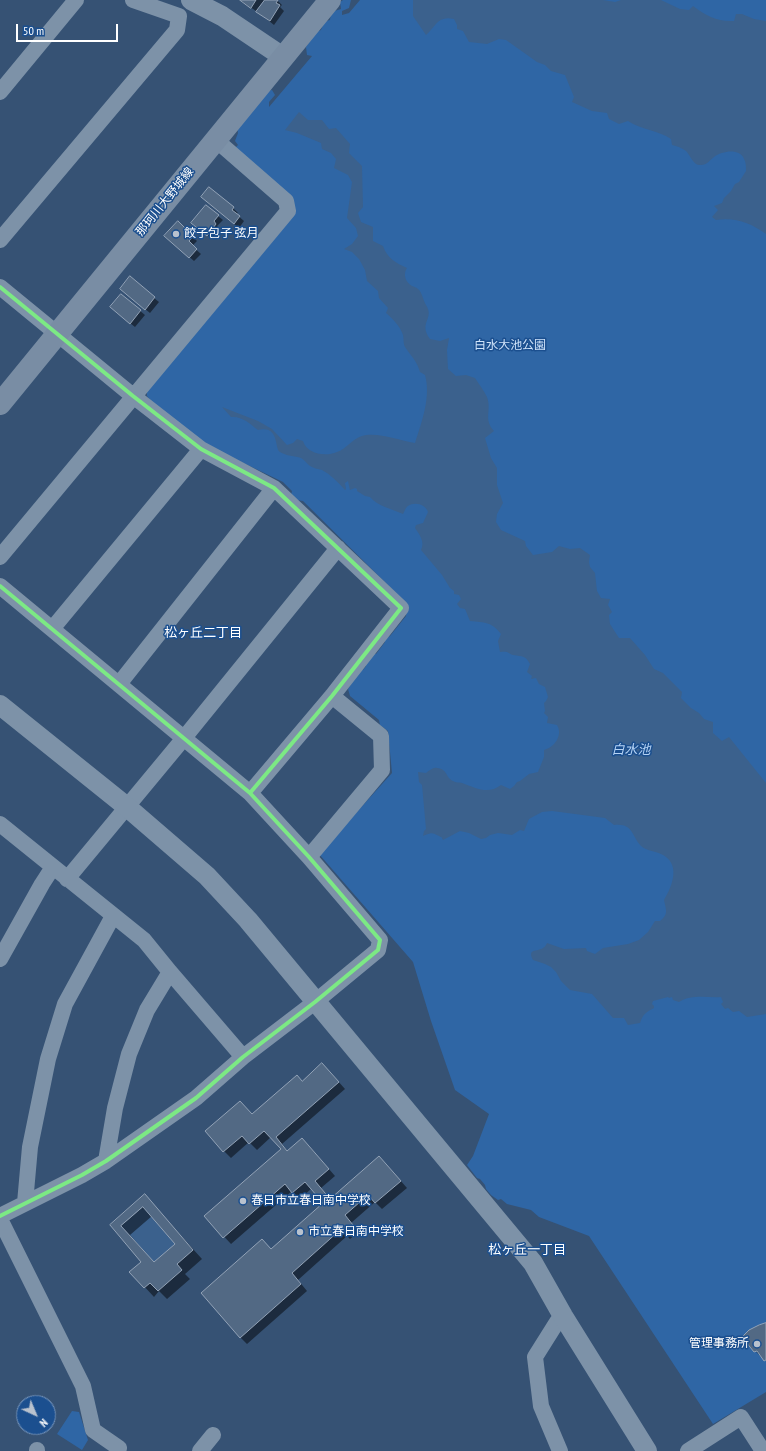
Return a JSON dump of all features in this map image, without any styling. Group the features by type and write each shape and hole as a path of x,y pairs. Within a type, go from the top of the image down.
{"main road":[{"name":"那珂川大野城線","path":"0,404 330,0"}],"street":[{"path":"0,92 76,0"},
{"path":"0,240 176,30 179,16 133,0"},
{"path":"191,0 222,16 283,56"},
{"path":"0,557 288,211 286,200 216,140"},
{"path":"0,287 133,396 201,449 274,488 401,608 332,696 250,793"},
{"path":"52,629 201,449"},
{"path":"119,684 274,488"},
{"path":"67,879 184,738 338,548"},
{"path":"0,586 250,793 309,857 380,940 378,950 315,1002 243,1057 196,1098 106,1161 0,1217 83,1386 93,1430 119,1448"},
{"path":"309,857 382,770 380,736 332,696"},
{"path":"0,705 127,807 207,876 248,920 533,1263 563,1316 647,1451"},
{"path":"0,824 144,940 243,1057"},
{"path":"0,959 53,867"},
{"path":"25,1203 30,1147 48,1059 65,1004 113,916"},
{"path":"106,1161 115,1108 129,1054 147,1010 170,972"},
{"path":"560,1451 541,1406 535,1357 557,1322 563,1316"},
{"path":"688,1451 741,1417 763,1451"}],"green space":[{"name":"白水大池公園","path":"343,0 351,0 349,8 342,11 342,15 349,13 360,0 766,0 766,1392 713,1424 589,1236 539,1217 531,1210 507,1204 501,1199 498,1200 491,1195 486,1189 485,1185 480,1179 477,1178 467,1165 473,1156 489,1114 455,1090 431,1021 413,962 319,854 392,773 388,731 380,725 379,720 350,696 348,689 358,670 363,670 366,666 365,663 372,653 376,654 385,642 385,639 390,636 406,616 407,604 303,501 297,500 291,495 292,491 283,482 208,446 151,401 147,396 147,387 291,211 234,149 238,145 235,141 238,133 237,127 267,91 272,90 275,95 269,102 269,107 312,56 307,55 306,47 316,32 321,30 325,22 330,20 331,12 341,9 340,2"},
{"path":"72,1411 79,1412 88,1440 82,1450 57,1434"}],"water":[{"path":"413,0 603,0 615,2 621,0 661,0 680,9 689,10 693,6 703,13 717,19 734,21 736,14 742,14 754,19 766,21 766,234 749,224 730,219 716,220 712,217 718,210 714,206 722,203 724,198 735,184 739,182 746,171 745,160 739,153 722,153 705,164 698,165 692,160 686,151 672,145 671,139 666,136 628,121 619,124 609,119 607,113 592,111 572,102 574,97 565,75 551,71 545,65 537,62 506,40 499,39 487,44 469,42 463,31 457,29 454,19 449,18 438,22 426,35 413,16"},
{"name":"白水池","path":"299,112 308,120 322,120 329,129 336,128 350,144 349,153 362,166 363,207 358,213 361,222 373,227 373,241 383,246 392,260 407,268 405,273 406,280 419,290 428,310 429,314 426,328 430,339 440,341 449,338 447,350 448,369 456,376 466,375 475,378 487,397 489,407 488,419 494,431 485,438 491,458 497,468 497,485 503,503 497,514 496,522 501,530 525,541 526,546 533,555 552,552 559,546 570,549 580,548 590,555 589,562 590,567 595,573 597,591 601,598 610,599 608,605 612,612 609,615 610,624 619,638 630,638 645,655 654,669 663,673 682,692 681,698 704,719 713,722 713,733 722,741 729,737 766,783 766,1014 747,1017 739,1011 733,1012 728,1008 725,1009 721,1004 723,1002 721,997 694,997 679,1002 673,1000 672,997 668,997 653,1001 652,1004 654,1008 642,1017 640,1023 628,1025 624,1018 613,1018 592,994 570,990 561,981 551,967 533,960 531,956 532,952 544,948 547,943 564,949 586,948 587,951 595,954 603,948 628,944 639,940 648,932 655,921 660,921 665,916 666,909 664,900 670,888 673,875 671,863 661,854 641,846 631,831 625,826 614,825 605,818 552,811 542,812 529,819 524,831 520,830 512,835 498,833 481,839 469,833 460,831 443,840 442,837 432,833 423,836 426,829 422,785 419,782 418,772 426,773 437,768 445,771 454,782 462,783 482,790 491,790 501,785 510,789 529,774 538,772 544,757 544,750 555,743 558,737 559,729 557,725 547,723 548,717 544,713 544,703 548,697 545,687 539,684 536,678 531,679 532,676 527,672 530,664 527,659 506,652 500,652 498,641 501,634 487,623 470,621 465,609 460,608 457,604 461,599 459,595 454,594 454,591 450,588 442,575 421,550 422,541 415,528 416,525 423,523 428,512 425,507 420,504 414,504 408,506 403,514 381,505 370,497 357,491 355,488 350,490 348,481 345,483 345,490 322,470 311,467 301,458 280,452 278,450 275,438 270,431 265,429 258,430 242,419 231,417 222,407 258,421 272,429 287,445 293,443 297,439 303,441 312,452 322,454 341,450 358,438 366,435 384,436 415,443 423,418 427,392 425,375 420,372 416,362 405,347 402,332 396,323 386,313 388,308 379,298 378,291 367,281 365,270 359,259 352,252 344,249 352,244 358,236 356,228 347,218 352,182 348,175 334,168 336,159 331,153 322,149 321,143 297,133 285,130"},
{"path":"143,1207 175,1244 154,1262 121,1226"}],"building":[{"path":"240,0 256,0 251,8"},
{"path":"265,0 278,0 276,3 280,5 270,21 256,12"},
{"path":"209,187 234,207 232,210 240,216 234,224 201,197"},
{"path":"206,205 219,215 214,221 216,224 207,236 191,223"},
{"path":"178,221 193,236 189,241 197,249 189,258 164,236"},
{"path":"130,276 155,297 145,310 120,289"},
{"path":"121,294 141,310 130,324 110,307"},
{"name":"春日市立春日南中学校","path":"322,1063 339,1082 276,1137 287,1151 302,1138 329,1169 315,1181 330,1199 379,1156 401,1181 375,1203 368,1195 345,1215 353,1225 343,1233 340,1230 292,1273 301,1284 240,1338 201,1293 262,1239 271,1249 323,1203 305,1182 292,1193 285,1184 223,1238 204,1216 281,1149 264,1131 249,1144 242,1136 223,1152 205,1131 240,1101 252,1114 297,1075 302,1081"},
{"path":"145,1194 193,1250 177,1264 182,1270 158,1291 150,1283 144,1288 129,1272 141,1262 110,1225","holes":["143,1207 175,1244 154,1262 121,1226"]},
{"name":"管理事務所","path":"766,1323 766,1360 764,1361 757,1351 754,1352 742,1337 749,1330"}],"cycle path":[{"path":"0,287 133,396 201,449 274,488 401,608 332,696 250,793"},
{"path":"0,586 250,793 309,857 380,940 378,950 315,1002 243,1057 196,1098 106,1161 82,1175 0,1216"}],"place":[{"name":"餃子包子 弦月","path":"176,234"},
{"name":"春日市立春日南中学校","path":"243,1201"},
{"name":"市立春日南中学校","path":"300,1232"},
{"name":"管理事務所","path":"757,1344"}],"district":[{"name":"松ヶ丘二丁目","path":"203,633"},
{"name":"松ヶ丘一丁目","path":"527,1250"}]}
